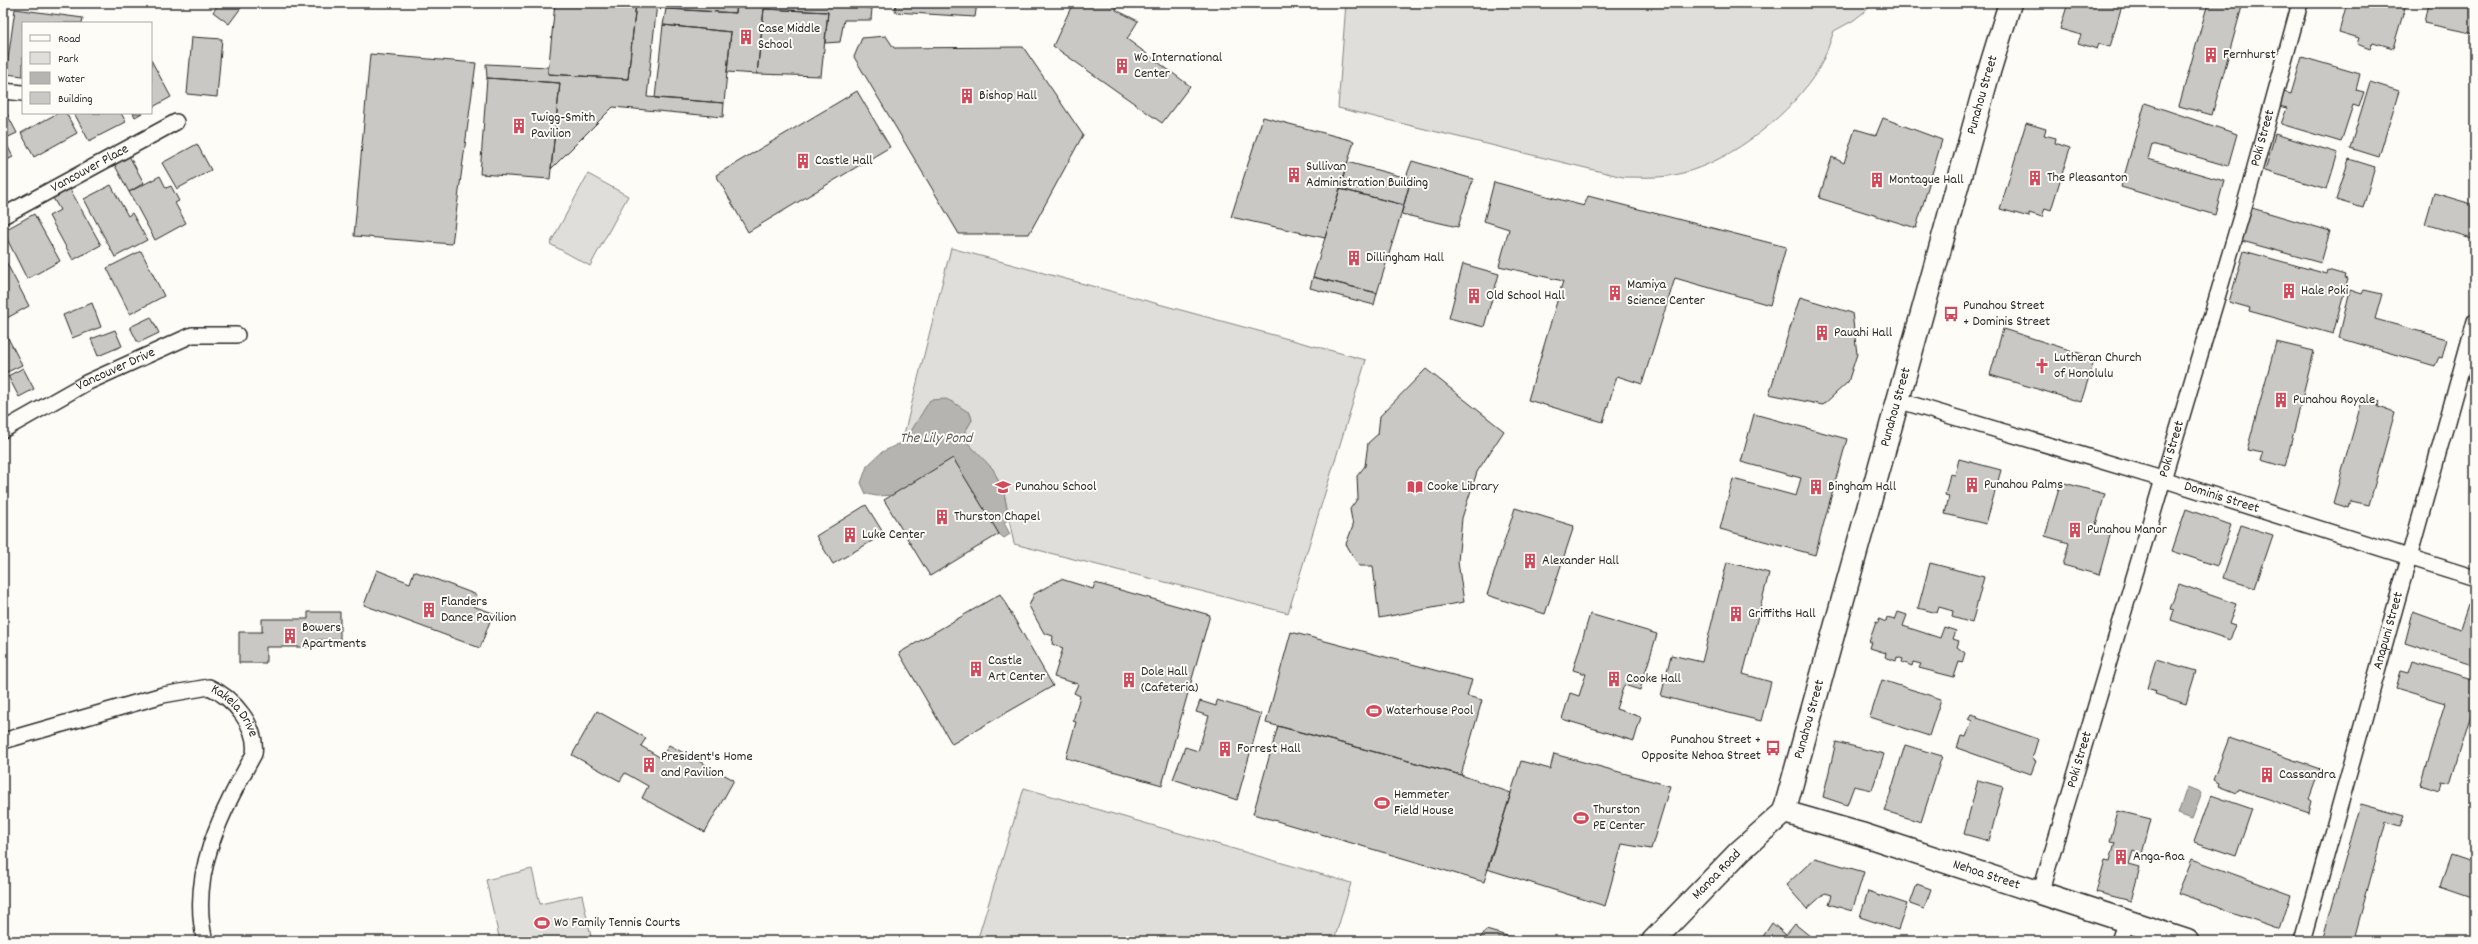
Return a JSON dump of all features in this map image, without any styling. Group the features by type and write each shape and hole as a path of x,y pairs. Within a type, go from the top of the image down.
{"main road":[{"name":"Punahou Street","path":"1784,812 1897,400 1988,75 2010,3"},
{"name":"Nehoa Street","path":"1784,812 1860,834 2040,894 2122,931 2187,941"},
{"name":"Manoa Road","path":"1652,941 1740,851 1784,812"}],"street":[{"name":"Poki Street","path":"2040,894 2244,207 2300,3"},
{"path":"3,91 22,94"},
{"name":"Vancouver Place","path":"3,216 176,122"},
{"name":"Anapuni Street","path":"2302,941 2475,321"},
{"name":"Vancouver Drive","path":"3,430 86,383 192,335 237,335"},
{"name":"Dominis Street","path":"1897,400 2162,479 2475,578"},
{"name":"Kakela Drive","path":"3,742 164,695 209,687 228,699 246,721 255,743 254,754 213,837 201,876 200,920 205,941"}],"green space":[{"path":"1346,3 1875,3 1854,20 1834,31 1826,54 1814,76 1802,93 1787,109 1750,140 1710,163 1689,171 1658,177 1623,177 1338,108"},
{"path":"588,174 628,196 590,266 550,244"},
{"path":"951,248 1366,360 1288,613 1014,544 1004,493 962,437 972,420 970,413 960,408 902,442"},
{"path":"1024,788 1351,883 1334,941 977,941"},
{"name":"Wo Family Tennis Courts","path":"532,869 540,904 582,895 592,941 500,941 486,880"},
{"path":"2430,935 2450,941 2428,941"}],"water":[{"name":"The Lily Pond","path":"946,399 970,413 972,420 962,437 993,469 1004,493 1009,519 1004,523 1010,534 1004,538 999,534 953,458 894,495 877,496 866,494 861,483 867,466 882,452 905,441 930,400"},
{"path":"2187,787 2202,792 2192,819 2178,814"}],"building":[{"path":"219,3 241,3 243,5 229,24 213,12"},
{"path":"555,3 636,3 628,79 548,74"},
{"path":"636,3 657,3 647,97 724,103 723,117 613,107 551,169 560,83 487,78 486,64 548,67 548,74 628,79"},
{"path":"657,3 737,3 736,13 656,8"},
{"name":"Case Middle School","path":"737,3 800,3 872,8 871,20 844,20 840,42 825,43 828,12 764,9 757,74 727,72 731,32 663,25 666,9 736,13"},
{"path":"800,3 872,3 872,8"},
{"path":"896,3 977,3 975,17 895,12"},
{"name":"Wo International Center","path":"1073,3 1118,3 1116,10 1138,21 1127,39 1190,86 1162,123 1053,46"},
{"path":"2068,3 2130,3 2129,7 2122,5 2110,47 2099,44 2097,49 2078,43 2081,35 2060,29"},
{"name":"Fernhurst","path":"2208,3 2243,3 2212,115 2179,106"},
{"path":"2347,3 2406,4 2393,48 2373,42 2370,49 2357,44 2359,38 2339,32"},
{"path":"2428,3 2475,4 2475,34 2424,23"},
{"path":"15,9 83,18 82,22 22,22 22,76 6,74"},
{"path":"764,9 828,12 821,76 757,74"},
{"path":"3,15 5,16 3,32"},
{"path":"663,25 731,32 724,103 655,98"},
{"name":"Bishop Hall","path":"886,36 894,48 1023,47 1083,135 1029,234 959,234 854,57 862,38"},
{"path":"192,37 222,39 217,97 187,94"},
{"path":"370,54 476,63 452,244 354,236"},
{"path":"2302,57 2360,74 2356,90 2364,92 2359,107 2353,105 2341,142 2281,124 2287,108 2279,106 2284,92 2291,94"},
{"path":"152,62 171,97 152,107"},
{"name":"Twigg-Smith Pavilion","path":"487,78 560,83 550,179 480,174"},
{"path":"2370,82 2399,91 2379,157 2350,148"},
{"name":"Castle Hall","path":"857,91 890,147 748,232 716,175"},
{"path":"2145,103 2237,134 2228,166 2152,144 2148,159 2224,181 2215,215 2121,187"},
{"path":"7,114 17,133 4,139 13,157 3,162 3,116"},
{"path":"56,114 67,114 77,133 34,157 21,133"},
{"path":"75,114 122,114 126,122 89,141"},
{"path":"134,114 140,114 135,117"},
{"name":"Sullivan Administration Building","path":"1263,117 1354,141 1325,238 1231,217"},
{"name":"Montague Hall","path":"1883,118 1942,140 1916,228 1819,198 1832,157 1844,163 1855,129 1876,135"},
{"name":"The Pleasanton","path":"2026,123 2046,129 2044,135 2056,138 2055,143 2070,148 2051,210 2045,208 2042,217 2029,213 2029,217 2000,209"},
{"path":"2275,134 2338,153 2327,189 2265,171"},
{"path":"197,144 211,170 177,189 162,163"},
{"path":"127,152 144,183 129,192 112,160"},
{"path":"2349,159 2375,167 2363,208 2336,200"},
{"path":"1412,161 1473,179 1458,227 1401,214 1411,179 1406,177"},
{"path":"1347,162 1411,179 1404,205 1340,189"},
{"path":"160,176 166,188 171,186 179,201 175,203 186,223 155,240 129,192"},
{"name":"Mamiya Science Center","path":"1494,182 1584,206 1588,196 1786,247 1770,305 1675,278 1642,384 1617,376 1603,422 1528,400 1563,281 1499,266 1509,229 1484,221"},
{"path":"111,185 128,216 132,213 147,240 115,257 84,199"},
{"path":"70,189 101,245 73,260 49,216 60,210 53,198"},
{"name":"Dillingham Hall","path":"1340,189 1404,205 1377,293 1313,277"},
{"path":"2434,193 2475,205 2475,239 2425,224"},
{"path":"2252,208 2330,231 2321,263 2242,241"},
{"path":"34,214 60,261 27,279 3,231"},
{"path":"141,251 164,296 130,314 107,268"},
{"name":"Hale Poki","path":"2244,251 2327,274 2328,270 2345,275 2344,278 2348,279 2333,334 2249,311 2250,308 2229,302"},
{"path":"3,256 29,306 5,319 3,315"},
{"name":"Old School Hall","path":"1463,264 1499,274 1484,327 1449,318"},
{"path":"1313,277 1377,293 1374,305 1310,288"},
{"path":"2350,290 2362,294 2364,290 2382,294 2375,319 2447,339 2442,358 2439,357 2435,366 2339,338"},
{"name":"Pauahi Hall","path":"1800,297 1852,313 1857,354 1848,382 1823,405 1769,394"},
{"path":"92,303 101,327 72,338 63,315"},
{"path":"151,317 159,333 138,343 130,327"},
{"name":"Lutheran Church of Honolulu","path":"2003,329 2095,358 2081,402 1990,375"},
{"path":"115,330 122,346 98,356 91,339"},
{"path":"7,336 22,365 3,374 3,338"},
{"name":"Punahou Royale","path":"2276,342 2314,351 2285,467 2261,460 2263,453 2247,450"},
{"path":"23,368 34,389 19,397 8,376"},
{"name":"Cooke Library","path":"1426,369 1504,431 1477,472 1462,518 1458,562 1464,602 1379,618 1373,566 1359,566 1346,544 1353,526 1350,509 1358,498 1357,476 1365,466 1368,443 1378,434 1380,416"},
{"path":"2475,386 2475,409 2469,407"},
{"path":"2363,397 2380,401 2378,407 2395,412 2369,505 2351,501 2349,508 2333,503"},
{"name":"Bingham Hall","path":"1754,414 1847,439 1815,555 1720,529 1733,479 1796,496 1801,478 1741,462"},
{"name":"Thurston Chapel","path":"953,458 999,534 930,576 884,500"},
{"name":"Punahou Palms","path":"1959,459 2001,470 1986,524 1945,514 1949,496 1945,495 1950,474 1955,475"},
{"name":"Punahou Manor","path":"2061,482 2105,494 2095,528 2111,532 2099,575 2063,565 2069,543 2045,536"},
{"name":"Luke Center","path":"866,505 884,534 833,564 816,536"},
{"name":"Alexander Hall","path":"1515,508 1574,526 1545,614 1487,595"},
{"path":"2186,509 2231,525 2217,566 2172,551"},
{"path":"2241,525 2273,535 2255,588 2223,578"},
{"name":"Griffiths Hall","path":"1727,562 1769,573 1743,674 1771,682 1761,721 1661,696 1671,655 1702,662"},
{"path":"1930,563 1984,577 1972,623 1952,617 1953,611 1939,607 1937,613 1918,608"},
{"name":"Flanders Dance Pavilion","path":"377,570 410,583 414,571 477,595 473,606 493,613 480,648 364,605"},
{"name":"Dole Hall (Cafeteria)","path":"1061,579 1093,589 1095,583 1210,615 1162,785 1066,758 1076,722 1073,721 1080,696 1074,693 1078,684 1054,677 1063,648 1052,644 1053,636 1044,633 1029,606 1034,594"},
{"path":"2179,584 2236,604 2229,624 2235,626 2230,640 2171,620 2174,610 2170,609"},
{"name":"Castle Art Center","path":"1000,594 1053,686 952,744 899,653"},
{"path":"2468,605 2475,606 2475,655 2472,665 2405,643 2413,612 2460,629"},
{"name":"Bowers Apartments","path":"308,612 340,612 340,640 317,640 317,647 266,647 266,663 239,663 239,632 262,632 262,619 308,619"},
{"path":"1898,612 1907,615 1903,626 1940,638 1944,627 1956,631 1953,639 1959,641 1957,647 1965,653 1962,663 1959,662 1954,677 1919,668 1921,664 1913,662 1912,666 1902,662 1903,659 1897,657 1896,661 1885,657 1886,653 1870,648 1872,642 1869,642 1876,622 1878,623 1879,619 1886,622 1887,618 1895,620"},
{"name":"Cooke Hall","path":"1590,614 1657,634 1640,690 1624,685 1616,709 1641,717 1634,741 1562,719 1570,693 1579,696 1586,674 1573,670"},
{"name":"Waterhouse Pool","path":"1291,632 1472,680 1467,696 1482,700 1461,775 1266,723"},
{"path":"2156,659 2196,671 2186,704 2155,694 2156,691 2147,688"},
{"path":"2413,661 2475,680 2475,702 2450,784 2442,782 2440,791 2420,785 2445,703 2396,688 2401,671 2409,673"},
{"path":"1882,680 1941,699 1929,736 1870,717"},
{"name":"Forrest Hall","path":"1217,700 1261,714 1237,800 1173,779 1185,747 1198,751 1209,716 1196,712 1200,701 1216,706"},
{"name":"President's Home and Pavilion","path":"597,711 646,738 641,746 661,758 669,745 734,780 705,832 642,798 648,786 625,773 620,781 572,755"},
{"path":"1971,714 1978,716 1977,718 2038,739 2032,759 2036,761 2031,774 1957,748 1961,736 1966,737 1972,721 1968,719"},
{"name":"Hemmeter Field House","path":"1278,726 1461,775 1511,793 1484,882 1253,814"},
{"name":"Cassandra","path":"2229,738 2320,769 2309,799 2312,801 2309,813 2238,789 2236,793 2218,786 2219,783 2213,780"},
{"path":"1836,742 1884,754 1872,790 1854,786 1847,805 1823,797"},
{"path":"1905,745 1942,756 1921,822 1885,811"},
{"name":"Thurston PE Center","path":"1554,754 1670,786 1651,849 1622,844 1605,906 1487,869 1521,761 1550,769"},
{"path":"1978,780 2003,787 1989,841 1964,834"},
{"path":"2211,795 2252,809 2236,856 2194,842"},
{"path":"2361,804 2404,816 2400,826 2386,822 2354,939 2360,941 2322,941"},
{"name":"Anga-Roa","path":"2118,811 2151,819 2142,854 2133,851 2129,864 2140,867 2131,901 2096,892 2105,860 2110,861 2115,842 2110,841"},
{"path":"2451,855 2475,863 2475,898 2440,886"},
{"path":"1815,858 1864,872 1852,911 1829,904 1832,895 1825,893 1807,909 1786,885"},
{"path":"2192,859 2291,895 2280,929 2178,893"},
{"path":"1917,884 1931,889 1924,909 1910,904"},
{"path":"1868,891 1907,904 1898,930 1860,917"},
{"path":"1772,923 1786,935 1795,924 1816,941 1760,941"},
{"path":"1486,930 1525,941 1478,941"},
{"path":"1930,938 1939,941 1929,941"}],"place":[{"name":"Case Middle School","path":"746,37"},
{"name":"Fernhurst","path":"2211,55"},
{"name":"Wo International Center","path":"1122,66"},
{"name":"Bishop Hall","path":"967,96"},
{"name":"Twigg-Smith Pavilion","path":"519,126"},
{"name":"Castle Hall","path":"803,161"},
{"name":"Sullivan Administration Building","path":"1294,175"},
{"name":"The Pleasanton","path":"2035,178"},
{"name":"Montague Hall","path":"1877,180"},
{"name":"Dillingham Hall","path":"1354,258"},
{"name":"Hale Poki","path":"2289,291"},
{"name":"Mamiya Science Center","path":"1615,293"},
{"name":"Old School Hall","path":"1474,296"},
{"name":"Punahou Street + Dominis Street","path":"1951,314"},
{"name":"Pauahi Hall","path":"1822,333"},
{"name":"Lutheran Church of Honolulu","path":"2042,366"},
{"name":"Punahou Royale","path":"2281,400"},
{"name":"Punahou Palms","path":"1972,485"},
{"name":"Punahou School","path":"1003,487"},
{"name":"Cooke Library","path":"1415,487"},
{"name":"Bingham Hall","path":"1816,487"},
{"name":"Thurston Chapel","path":"942,517"},
{"name":"Punahou Manor","path":"2075,530"},
{"name":"Luke Center","path":"850,535"},
{"name":"Alexander Hall","path":"1530,561"},
{"name":"Flanders Dance Pavilion","path":"429,610"},
{"name":"Griffiths Hall","path":"1736,614"},
{"name":"Bowers Apartments","path":"290,636"},
{"name":"Castle Art Center","path":"976,669"},
{"name":"Cooke Hall","path":"1614,679"},
{"name":"Dole Hall (Cafeteria)","path":"1129,680"},
{"name":"Waterhouse Pool","path":"1374,711"},
{"name":"Punahou Street + Opposite Nehoa Street","path":"1773,748"},
{"name":"Forrest Hall","path":"1225,749"},
{"name":"President's Home and Pavilion","path":"649,765"},
{"name":"Cassandra","path":"2267,775"},
{"name":"Hemmeter Field House","path":"1382,803"},
{"name":"Thurston PE Center","path":"1581,818"},
{"name":"Anga-Roa","path":"2121,857"},
{"name":"Wo Family Tennis Courts","path":"542,923"}]}
